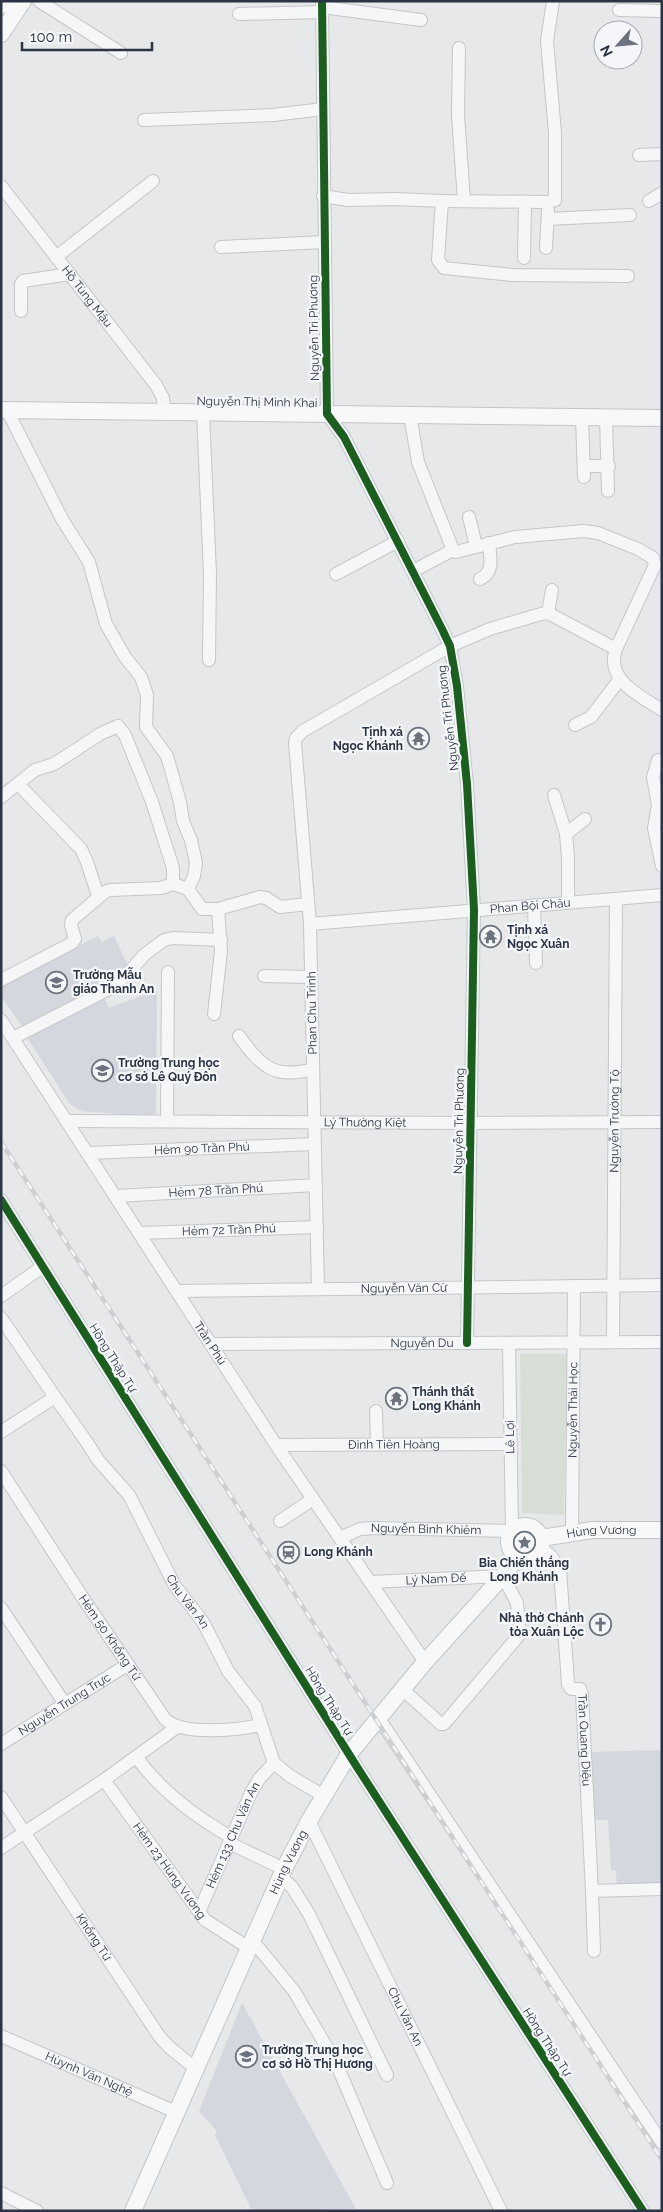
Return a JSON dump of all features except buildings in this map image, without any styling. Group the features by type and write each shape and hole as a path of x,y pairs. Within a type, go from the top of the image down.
{"main road":[{"path":"1,6 4,1"},
{"path":"1,34 23,1"},
{"name":"Nguyễn Thị Minh Khai","path":"4,410 662,418"},
{"path":"528,1526 537,1530 541,1543 532,1557 524,1558 517,1556 509,1545 509,1538 512,1531 517,1527 528,1526"},
{"name":"Hùng Vương","path":"541,1543 592,1530 662,1530"},
{"name":"Hùng Vương","path":"133,2211 282,1872 308,1821 349,1754 378,1717 503,1576 517,1556"}],"street":[{"path":"39,1 121,53"},
{"path":"323,196 348,200 396,199 442,202 548,202 555,200 555,133 547,41 552,1"},
{"path":"239,14 322,7 421,20"},
{"name":"Nguyễn Tri Phương","path":"322,7 326,414 344,437 450,646 456,680 467,784 474,910 467,1343"},
{"path":"619,10 662,11"},
{"path":"459,48 459,133 464,201"},
{"path":"144,120 273,115 323,109"},
{"path":"639,155 662,154"},
{"path":"56,257 153,181"},
{"name":"Hồ Tùng Mậu","path":"1,186 156,385 163,398 164,412"},
{"path":"649,201 662,192"},
{"path":"442,202 438,260 444,268 512,275 628,276"},
{"path":"524,258 525,202"},
{"path":"546,248 548,202"},
{"path":"548,219 630,215"},
{"path":"221,247 324,242"},
{"path":"21,311 21,284 23,281 70,274"},
{"path":"4,410 62,519 89,562 106,624 125,657 141,677 147,695 146,727 167,756 180,802 183,821 191,840 196,870 188,889"},
{"path":"204,413 210,574 209,660"},
{"path":"410,415 418,462 453,550"},
{"path":"582,417 584,472 609,466"},
{"path":"606,418 609,466 608,491"},
{"path":"469,517 476,546"},
{"path":"413,571 453,550 456,552 515,537 584,531 598,533 638,549 653,558 655,565 616,649 614,667 620,679 662,710"},
{"path":"336,574 398,541"},
{"path":"480,580 488,574 490,569 489,543"},
{"path":"548,613 552,590"},
{"path":"450,646 490,629 548,613 616,649"},
{"name":"Phan Chu Trinh","path":"318,1289 310,924 296,738 303,731 450,646"},
{"path":"576,725 591,717 620,679"},
{"path":"1,796 35,770 54,764 115,726 121,728 152,802 173,868 173,884"},
{"path":"125,735 146,727"},
{"path":"658,760 653,777 658,805 654,828 662,866"},
{"path":"18,784 81,849 88,862 98,896"},
{"path":"554,795 566,834 568,902"},
{"path":"566,834 585,819"},
{"path":"1,980 72,943 75,938 71,925 72,920 98,896 110,890 161,888 173,884 188,889 202,909 218,909 260,897 266,898 280,907 308,904"},
{"name":"Phan Bội Châu","path":"310,924 662,895"},
{"name":"Nguyễn Trường Tộ","path":"613,1342 616,899"},
{"path":"534,905 536,963"},
{"path":"214,1014 221,940 218,909"},
{"path":"13,1038 109,990 125,977 152,948 164,940 173,938 221,940"},
{"path":"167,1121 168,972"},
{"path":"264,976 311,977"},
{"name":"Trần Phú","path":"1,1020 276,1445 425,1662"},
{"path":"239,1036 257,1060 273,1071 296,1074 313,1070"},
{"name":"Lý Thường Kiệt","path":"67,1121 662,1122"},
{"name":"Hẻm 90 Trần Phú","path":"88,1153 315,1144"},
{"name":"Hẻm 78 Trần Phú","path":"116,1196 316,1185"},
{"name":"Hồng Thập Tự","path":"1,1200 349,1754 643,2211"},
{"name":"Hẻm 72 Trần Phú","path":"140,1233 317,1227"},
{"path":"1,1296 42,1267"},
{"name":"Nguyễn Văn Cừ","path":"178,1291 662,1285"},
{"name":"Nguyễn Thái Học","path":"572,1534 574,1286"},
{"name":"Chu Văn An","path":"1,1318 98,1460 129,1495 166,1570 178,1590 203,1622 232,1678 255,1706 274,1763"},
{"name":"Nguyễn Du","path":"212,1344 662,1342"},
{"name":"Lê Lợi","path":"509,1343 512,1531"},
{"path":"1,1432 55,1397"},
{"path":"376,1411 377,1444"},
{"name":"Đinh Tiên Hoàng","path":"276,1445 510,1444"},
{"name":"Hẻm 50 Khổng Tử","path":"1,1471 127,1665 165,1719 178,1727"},
{"path":"280,1521 313,1499"},
{"name":"Nguyễn Bỉnh Khiêm","path":"340,1538 360,1530 374,1528 512,1531"},
{"name":"Trần Quang Diệu","path":"541,1543 560,1570 568,1684 571,1689 580,1690 582,1694 594,1951"},
{"path":"402,1690 441,1724 448,1721 520,1634 517,1603 503,1576"},
{"name":"Lý Nam Đế","path":"370,1582 503,1576"},
{"path":"1,1608 66,1704"},
{"name":"Nguyễn Trung Trực","path":"1,1744 127,1665"},
{"path":"378,1717 662,2142"},
{"path":"1,1848 104,1780 178,1727 227,1731 260,1725"},
{"path":"136,1758 160,1786 204,1822 282,1872 310,1914 388,2075"},
{"path":"274,1763 290,1776 324,1796"},
{"name":"Hẻm 133 Chu Văn An","path":"199,1912 255,1784 274,1763"},
{"name":"Hẻm 23 Hùng Vương","path":"104,1780 199,1912 213,1927 250,1944"},
{"name":"Khổng Tử","path":"1,1797 159,2036 169,2047 196,2069"},
{"name":"Chu Văn An","path":"308,1821 501,2211"},
{"path":"592,1891 662,1889"},
{"path":"250,1944 294,1991 337,2065 387,2183"},
{"name":"Hùynh Văn Nghệ","path":"1,2036 176,2112"},
{"path":"1,2194 37,2211"}],"shaded area":[{"name":"Trường Mẫu giáo Thanh An","path":"98,936 102,942 114,936 128,966 111,984 22,1026 1,996 1,980 15,977"},
{"name":"Trường Trung học cơ sở Lê Quý Đôn","path":"157,990 156,1114 129,1115 82,1111 70,1104 26,1036 103,996 109,1008"},
{"path":"520,1354 567,1354 564,1515 522,1513"},
{"path":"662,1750 662,1883 617,1886 616,1871 611,1870 608,1820 594,1820 590,1752"},
{"name":"Trường Trung học cơ sở Hồ Thị Hương","path":"242,2003 356,2209 252,2211 215,2135 217,2131 199,2111"}],"railway":[{"path":"1,1142 662,2160"}],"cycle path":[{"path":"322,1 327,414 344,437 442,629 450,646 457,686 467,784 474,910 467,1343"},
{"path":"1,1200 357,1767 643,2211"}],"place":[{"name":"Tịnh xá Ngọc Khánh","path":"419,739"},
{"name":"Tịnh xá Ngọc Xuân","path":"491,937"},
{"name":"Trường Mẫu giáo Thanh An","path":"57,982"},
{"name":"Trường Trung học cơ sở Lê Quý Đôn","path":"102,1070"},
{"name":"Thánh thất Long Khánh","path":"396,1399"},
{"name":"Bia Chiến thắng Long Khánh","path":"524,1542"},
{"name":"Long Khánh","path":"288,1552"},
{"name":"Nhà thờ Chánh tòa Xuân Lộc","path":"600,1625"},
{"name":"Trường Trung học cơ sở Hồ Thị Hương","path":"246,2057"}]}
